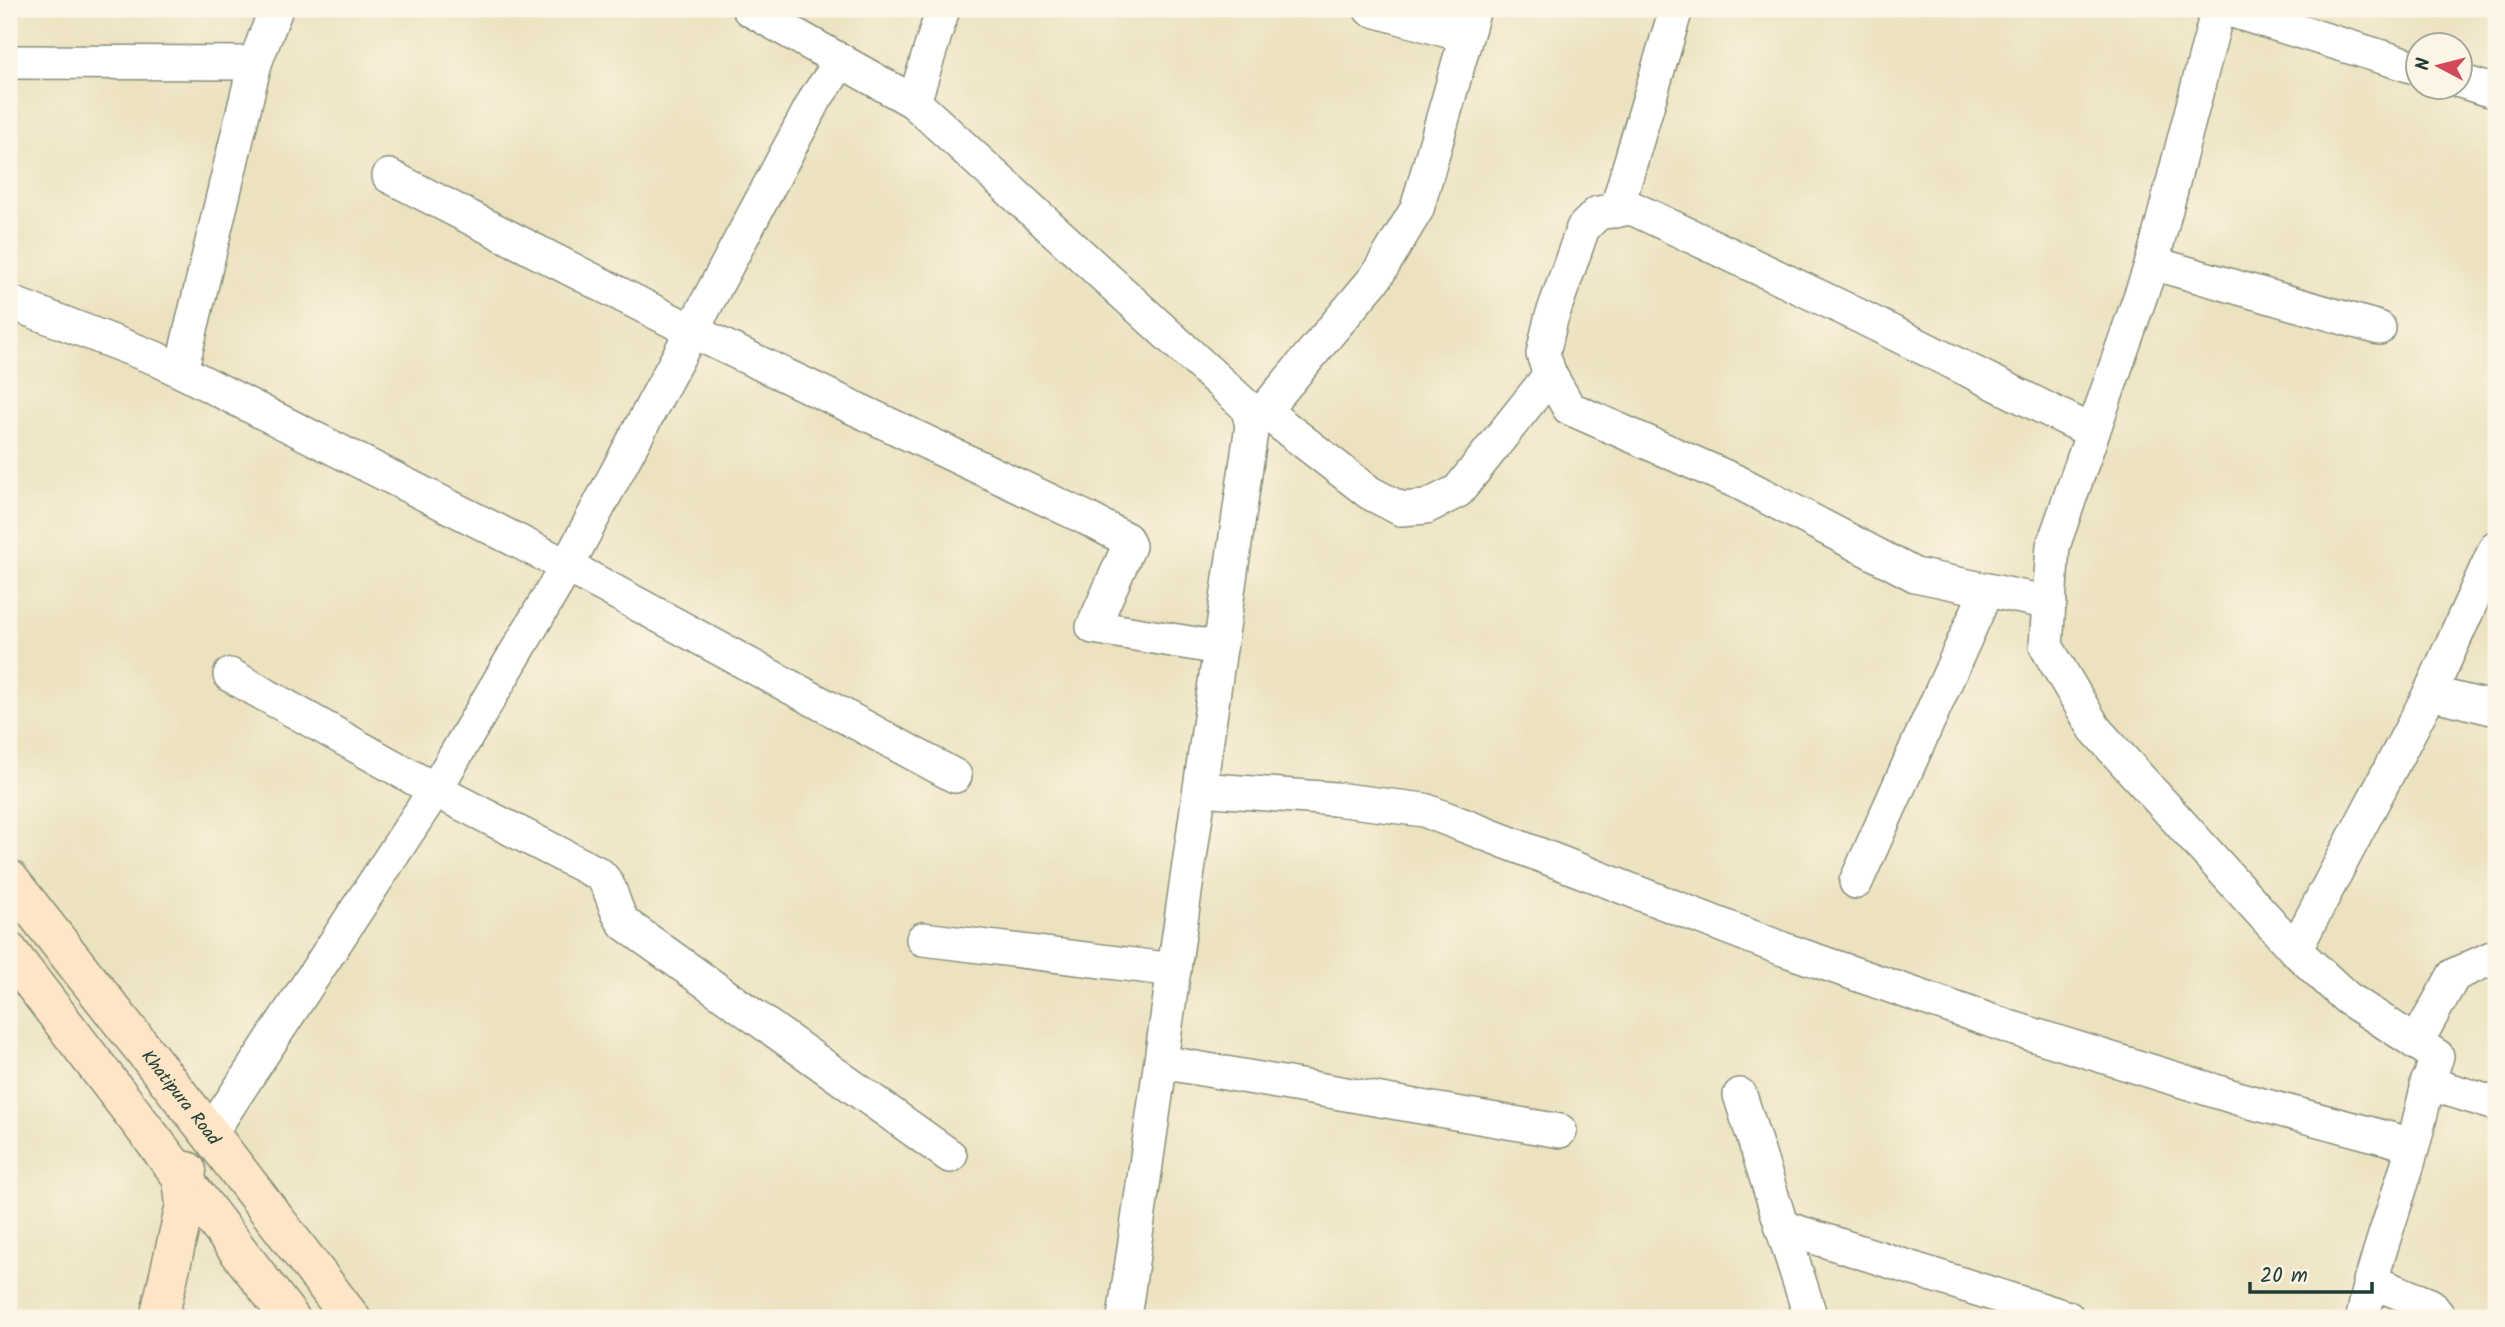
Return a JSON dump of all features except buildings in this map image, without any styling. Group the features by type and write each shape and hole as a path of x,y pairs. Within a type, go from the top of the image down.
{"main road":[{"name":"Khatipura Road","path":"9,878 351,1318"},
{"path":"9,952 290,1318"},
{"path":"159,1318 185,1205 182,1179 210,1134"}],"street":[{"path":"181,371 256,64 276,9"},
{"path":"749,9 914,102 1258,418 1370,493 1401,509 1426,507 1458,491 1550,375"},
{"path":"914,102 943,9"},
{"path":"1124,1318 1220,648 1258,418 1376,277 1417,209 1470,22 1370,9"},
{"path":"1616,211 1676,9"},
{"path":"2218,9 2152,262 2053,546 2046,646 2095,729 2295,950 2347,998 2437,1056 2427,1083 2413,1145 2370,1281 2363,1318"},
{"path":"2226,9 2404,64"},
{"path":"210,1134 435,790 567,566 694,332 817,96 842,61"},
{"path":"9,62 256,64"},
{"path":"2474,85 2496,92"},
{"path":"388,176 694,332 1126,539 1129,546 1093,625 1095,628 1220,648"},
{"path":"2050,603 1915,575 1742,484 1569,408 1550,375 1543,355 1551,319 1583,228 1598,213 1632,208 1845,309 2093,432"},
{"path":"2152,262 2379,328"},
{"path":"9,302 155,358 181,371 567,566 955,776"},
{"path":"2295,950 2430,693 2496,547"},
{"path":"1856,882 1987,590"},
{"path":"230,675 435,790 599,874 609,887 616,910 625,924 950,1156"},
{"path":"2430,693 2496,709"},
{"path":"1200,789 1335,799 1424,810 1783,949 2012,1028 2247,1101 2413,1145"},
{"path":"923,939 1174,970"},
{"path":"2416,1043 2454,975 2496,956"},
{"path":"1161,1062 1560,1131"},
{"path":"2427,1083 2496,1104"},
{"path":"1740,1095 1811,1318"},
{"path":"1782,1227 2068,1318"},
{"path":"2370,1281 2430,1305 2440,1318"}]}
